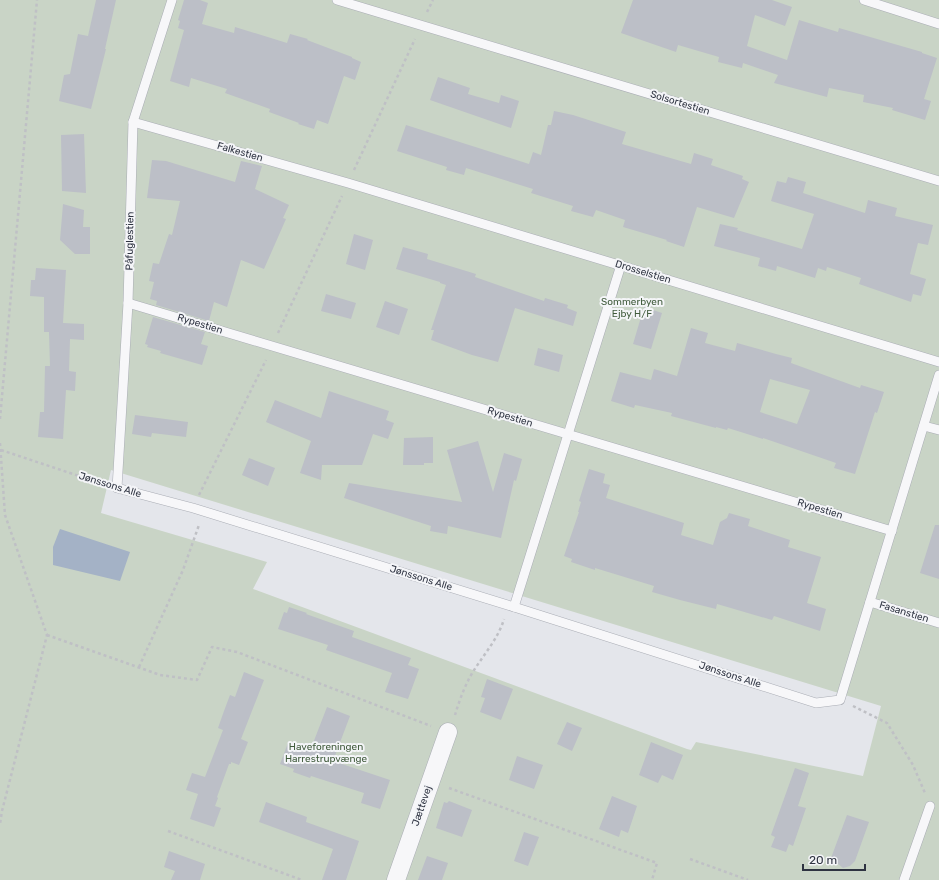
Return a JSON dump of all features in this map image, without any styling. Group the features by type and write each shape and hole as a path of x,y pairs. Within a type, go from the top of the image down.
{"street":[{"name":"Jættevej","path":"396,880 448,732"}],"lane":[{"name":"Påfuglestien","path":"117,488 128,303 133,122 172,0"},
{"path":"337,0 421,26"},
{"path":"864,0 939,24"},
{"name":"Solsortestien","path":"421,26 939,180"},
{"name":"Falkestien","path":"133,122 348,183"},
{"name":"Drosselstien","path":"348,183 939,362"},
{"path":"511,606 569,434 621,265"},
{"name":"Rypestien","path":"128,303 892,531"},
{"path":"840,700 939,375"},
{"path":"924,426 939,430"},
{"name":"Jønssons Alle","path":"117,488 193,508 511,606 816,703 840,700"},
{"name":"Fasanstien","path":"870,602 939,623"},
{"path":"904,880 930,806"}],"path":[{"path":"0,418 37,0"},
{"path":"193,508 273,346 433,0"},
{"path":"0,443 5,515 47,635 2,810 0,824"},
{"name":"Jønssons Alle","path":"1,450 117,488"},
{"path":"139,668 183,570 204,512"},
{"path":"47,635 160,675 197,680 212,647 231,651 448,732 467,683 488,652 502,627 511,606"},
{"path":"840,700 887,723 914,765 930,806"},
{"path":"431,781 657,863 652,880"},
{"path":"168,831 302,880"},
{"path":"690,859 748,880"}],"green space":[{"name":"Sommerbyen Ejby H/F","path":"0,0 939,0 939,880 0,880","holes":["111,470 881,706 863,776 696,742 691,750 687,749 253,589 267,562 101,513"]}],"water":[{"path":"60,529 130,552 120,581 53,565 53,547"}],"building":[{"path":"96,0 116,0 106,49 91,109 59,101 64,75 70,74 78,34 88,36"},
{"path":"184,0 200,0 208,3 202,24 234,33 235,27 287,43 290,34 308,39 307,40 352,57 361,62 355,80 344,76 328,124 317,120 314,129 269,112 270,109 225,93 227,89 191,78 189,87 170,81 184,30 178,28 180,21 178,20"},
{"path":"633,0 772,0 792,7 785,26 755,15 747,46 787,60 799,20 838,32 839,28 922,52 937,58 924,99 931,101 925,120 892,110 893,108 863,102 864,95 829,88 827,97 774,83 778,75 743,63 742,68 718,62 719,57 678,45 676,52 621,33"},
{"path":"438,77 470,88 468,94 499,103 501,95 519,101 511,128 430,100"},
{"path":"554,111 573,115 626,132 622,144 691,164 694,153 713,159 711,165 743,176 742,179 749,182 734,218 697,207 684,247 666,241 667,240 623,227 625,220 596,210 593,217 571,211 573,206 531,193 533,189 466,168 464,175 446,170 447,167 397,151 406,125 529,164 533,152 541,155 548,125 551,125"},
{"path":"84,134 86,193 62,191 61,135"},
{"path":"152,160 166,161 235,182 241,161 262,166 255,189 289,205 283,218 286,219 264,269 241,260 227,307 214,302 209,321 156,305 157,301 150,299 154,282 149,281 153,263 159,264 169,234 172,235 180,201 147,198"},
{"path":"788,177 806,182 803,193 865,213 868,200 897,208 895,216 933,225 928,245 918,243 910,274 926,279 921,296 913,294 911,302 859,284 861,278 827,267 826,271 818,268 815,278 777,266 776,271 758,266 760,258 714,246 720,224 738,228 737,230 802,249 814,214 771,201 777,181 786,183"},
{"path":"63,204 84,210 83,227 90,227 90,254 75,254 60,240"},
{"path":"354,234 373,240 365,270 346,264"},
{"path":"403,247 428,254 427,259 476,274 475,277 544,301 545,298 568,305 567,308 577,312 573,326 515,308 498,362 472,355 431,340 434,330 431,330 446,285 396,269"},
{"path":"36,268 66,270 63,323 84,324 84,340 70,339 69,371 76,372 75,391 66,390 63,439 38,437 40,412 44,412 45,366 50,366 49,332 44,332 44,297 30,296 31,280 35,280"},
{"path":"326,294 356,303 351,319 321,311"},
{"path":"385,301 408,309 399,335 376,327"},
{"path":"644,307 662,313 651,349 633,344"},
{"path":"153,317 205,332 201,344 208,346 202,365 160,353 161,351 147,347 148,345 145,344"},
{"path":"691,328 708,333 705,343 735,351 737,343 792,358 791,363 860,388 861,385 884,392 877,413 875,412 855,474 834,468 836,463 763,438 728,428 727,430 716,428 671,416 672,413 635,405 634,408 611,401 620,372 651,380 654,369 677,376","holes":["770,379 810,390 797,424 760,412"]},
{"path":"538,348 563,355 559,372 534,365"},
{"path":"329,391 389,411 386,420 394,423 388,439 373,434 362,465 322,465 321,480 300,473 311,441 266,422 275,400 321,418"},
{"path":"135,415 188,422 186,437 152,433 151,437 132,434"},
{"path":"433,437 433,463 424,463 424,465 403,465 404,438"},
{"path":"478,441 493,492 504,453 522,459 516,481 514,480 501,538 448,526 447,534 430,531 431,526 344,498 349,483 462,502 447,450"},
{"path":"249,458 275,468 268,486 242,475"},
{"path":"589,469 605,474 603,483 610,485 606,498 684,523 681,535 713,545 720,522 727,518 729,513 750,519 748,526 790,540 788,547 821,557 807,603 826,609 820,631 774,616 772,620 717,604 716,609 680,600 652,592 654,586 571,562 572,559 564,556 579,512 581,502 579,501"},
{"path":"935,525 939,525 939,579 920,573"},
{"path":"289,607 354,631 352,637 411,658 408,665 419,669 408,699 385,692 392,673 326,650 328,645 278,629 284,612 287,613"},
{"path":"244,672 264,680 241,739 248,742 239,765 231,762 231,764 229,764 217,797 215,806 221,808 214,827 190,819 198,794 186,790 192,773 205,777 223,730 218,728 224,711 230,695 235,697"},
{"path":"487,679 513,689 501,720 480,712 485,698 481,697"},
{"path":"327,707 350,716 333,761 390,780 380,809 361,803 364,793 311,776 310,778 293,772 294,769 280,764 288,743 310,751"},
{"path":"567,722 582,728 572,751 557,744"},
{"path":"651,742 683,755 673,780 662,775 658,783 639,775"},
{"path":"517,756 543,765 534,789 509,780"},
{"path":"795,768 809,773 798,806 806,808 793,846 789,844 786,852 771,847 775,837 771,835"},
{"path":"612,796 637,806 628,833 621,830 619,837 599,829"},
{"path":"449,801 472,810 462,837 436,828 444,802 447,803"},
{"path":"266,802 307,817 306,822 359,841 346,880 322,880 333,849 259,822"},
{"path":"847,815 869,822 855,861 850,866 843,868 831,858"},
{"path":"524,832 539,837 528,866 514,861"},
{"path":"169,851 205,864 200,880 171,880 175,871 164,867"},
{"path":"427,856 448,863 442,880 418,880"}],"park label":[{"name":"Haveforeningen Harrestrupvænge","path":"326,752"}]}
